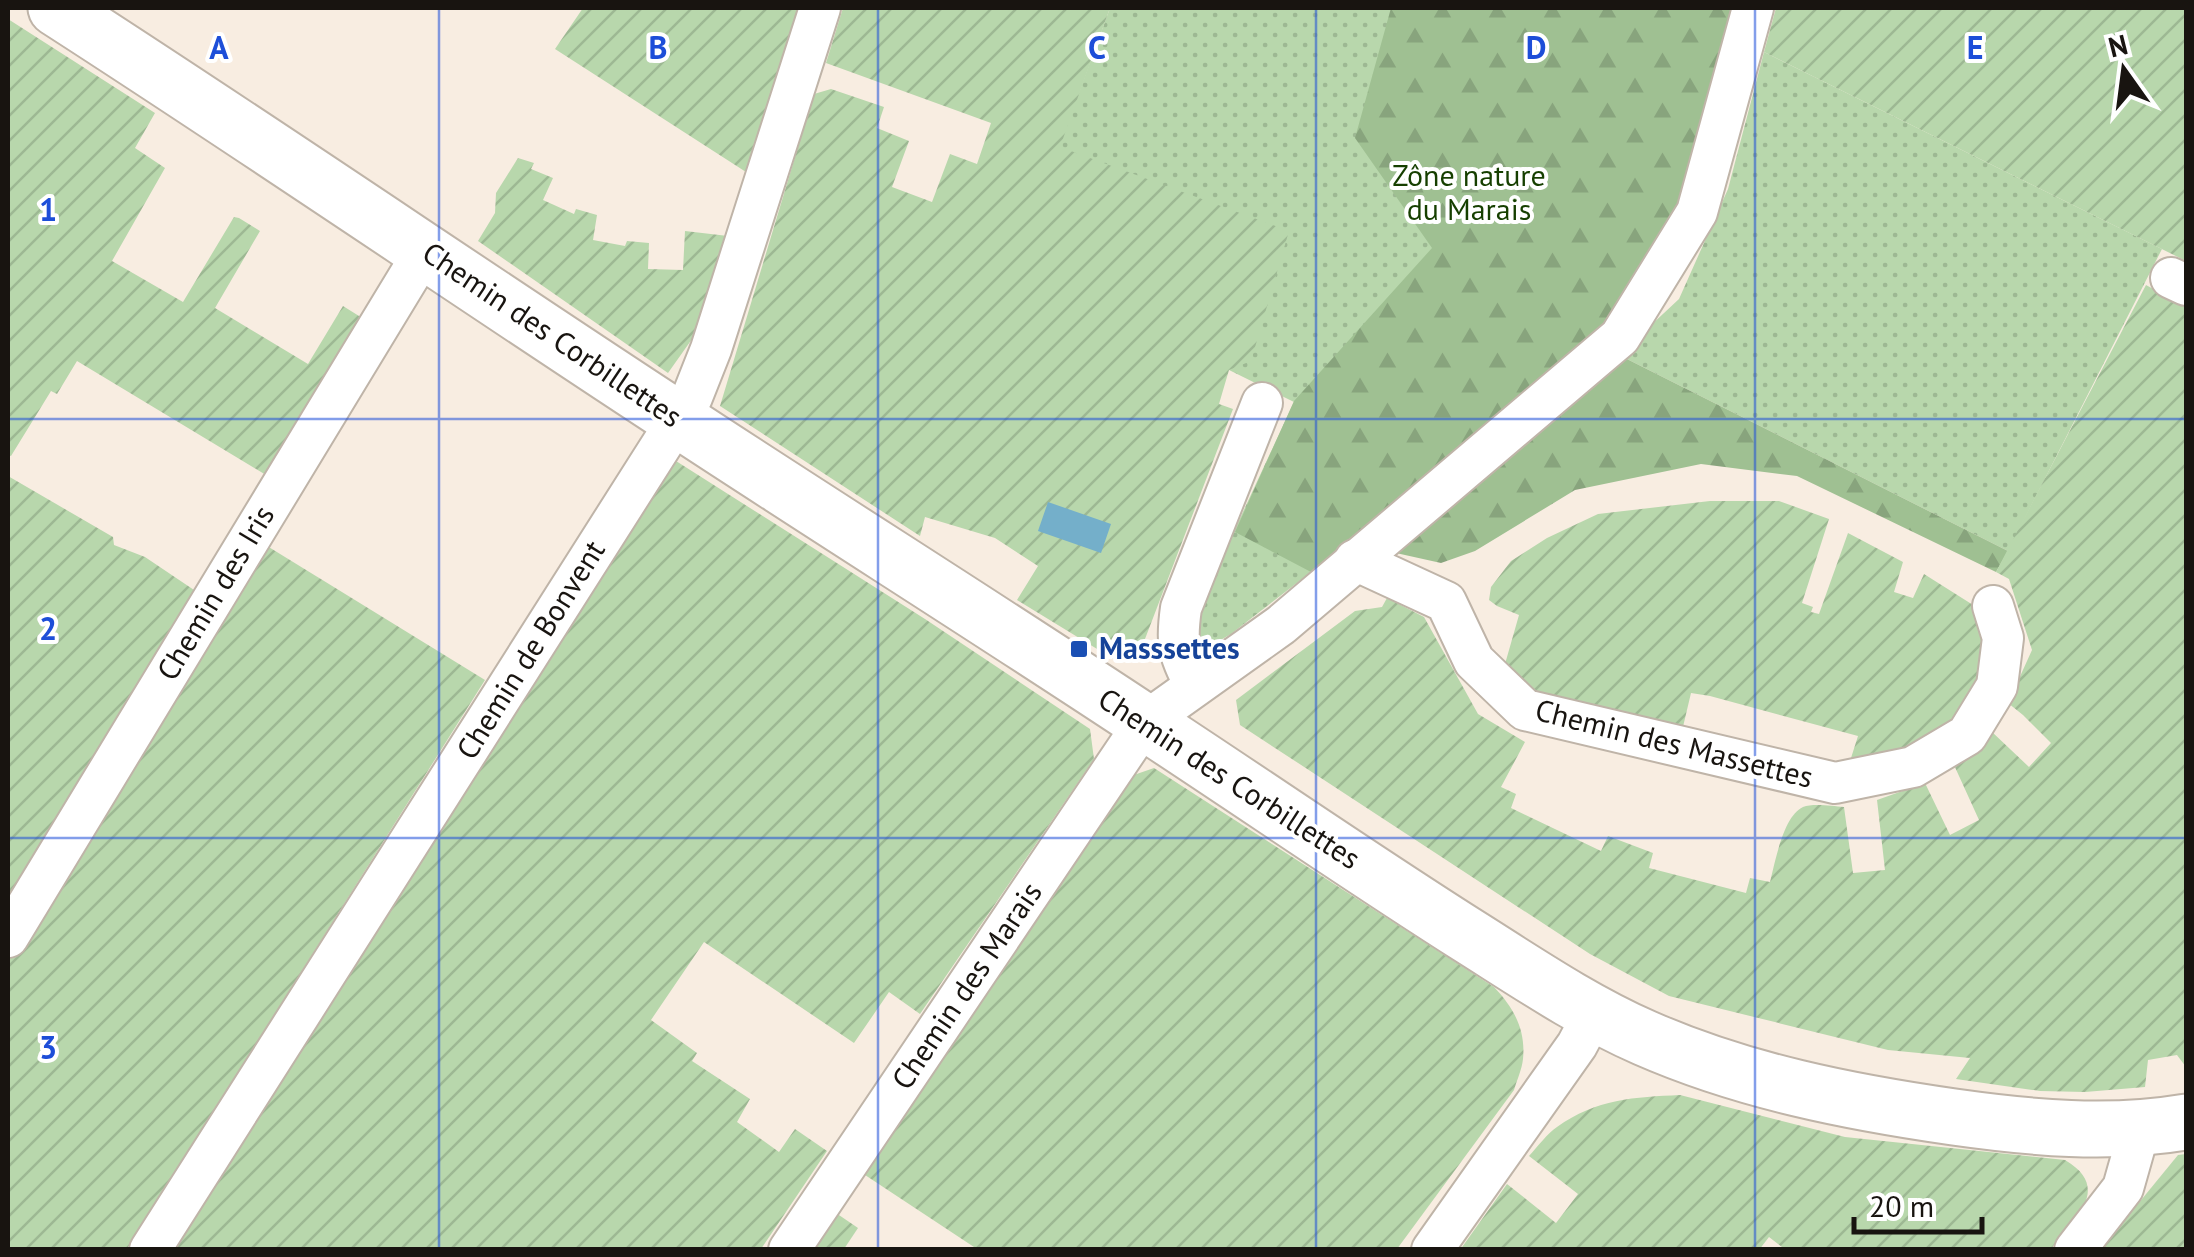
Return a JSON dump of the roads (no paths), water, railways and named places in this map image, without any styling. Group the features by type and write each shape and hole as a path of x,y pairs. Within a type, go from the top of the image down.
{"street":[{"name":"Chemin des Corbillettes","path":"56,8 678,420 1408,897 1594,1014 1701,1060 1821,1094 1902,1110 2086,1130 2164,1125"},
{"name":"Chemin de Bonvent","path":"150,1250 692,396 711,349 820,8"},
{"path":"1145,722 1282,624 1620,337 1696,212 1753,8"},
{"name":"Chemin des Iris","path":"8,937 425,250"},
{"path":"1194,685 1181,660 1178,634 1182,608 1262,404"},
{"name":"Chemin des Massettes","path":"1355,560 1446,602 1474,660 1525,710 1835,783 1914,768 1967,735 1997,686 2003,638 1993,606"},
{"name":"Chemin des Marais","path":"789,1250 1145,722"},
{"path":"1432,1250 1558,1072 1594,1014"},
{"path":"2075,1250 2123,1188 2164,1125"}],"water":[{"path":"1048,502 1111,524 1101,553 1038,531"}],"place":[{"name":"Masssettes","path":"1079,649"}],"park label":[{"name":"Zône nature du Marais","path":"1469,193"}]}
